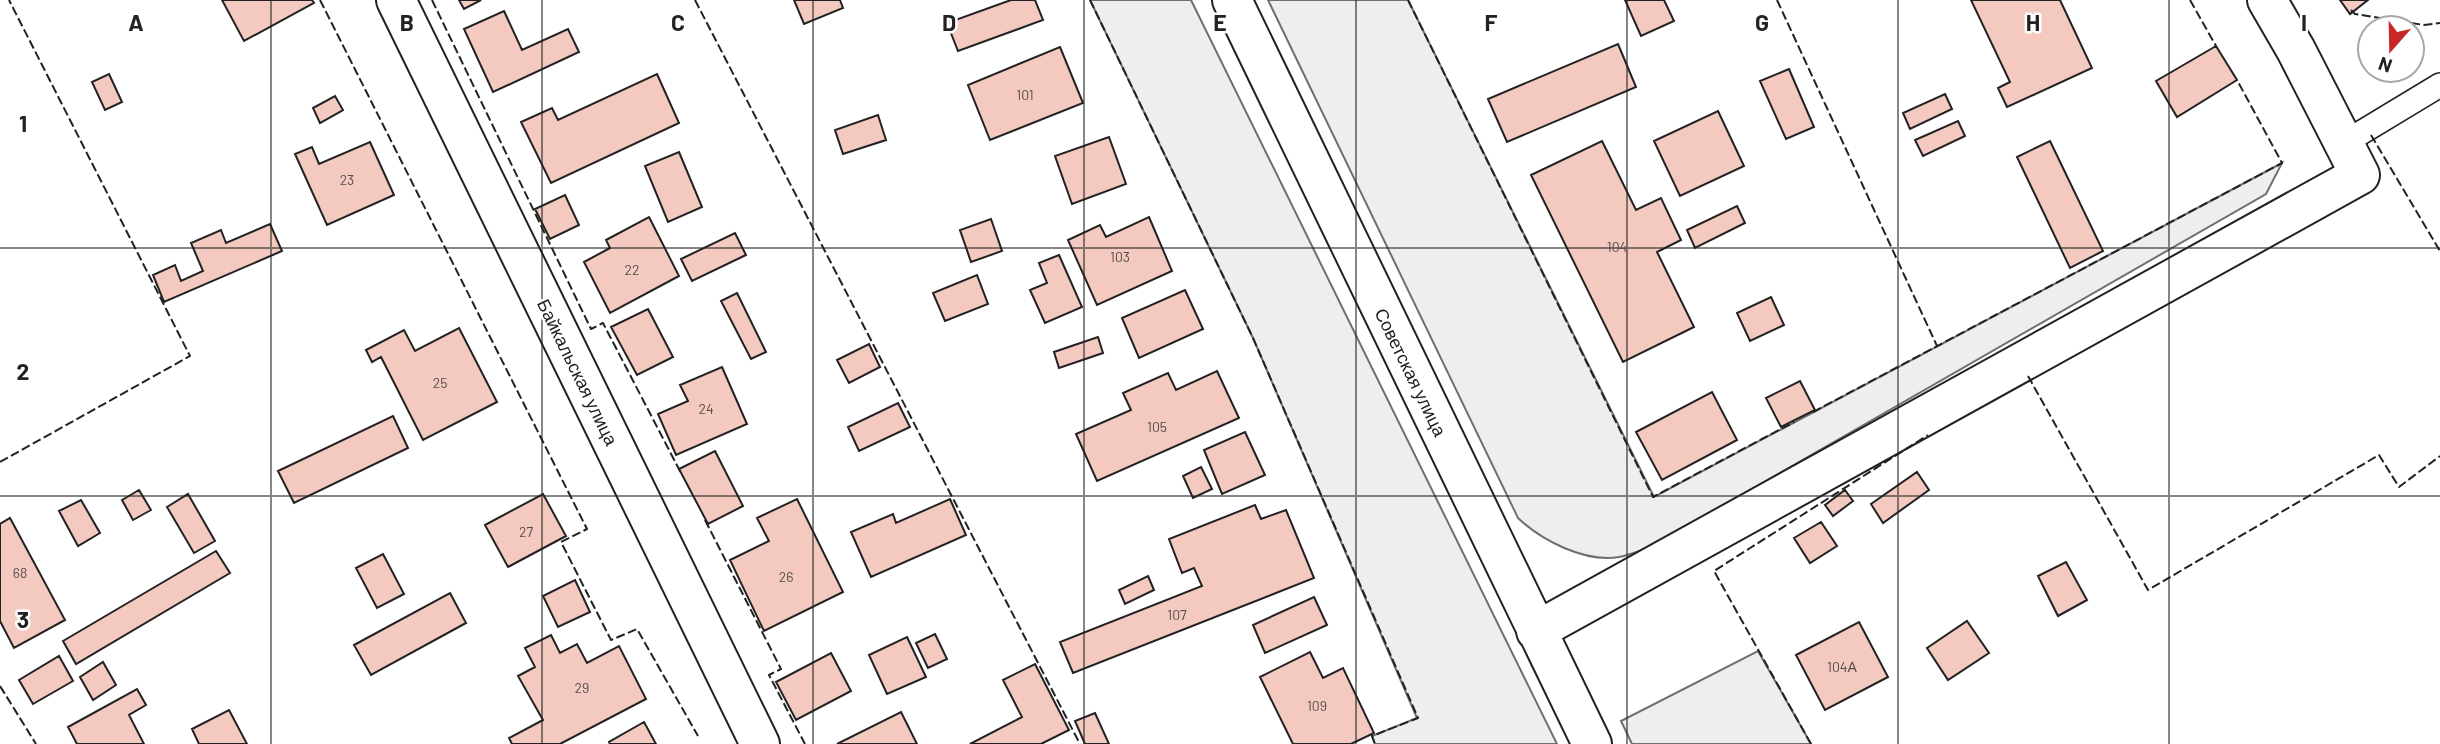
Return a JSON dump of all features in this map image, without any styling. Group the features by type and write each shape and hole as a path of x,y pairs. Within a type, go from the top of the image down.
{"street":[{"name":"Байкальская улица","path":"396,0 760,744"},
{"name":"Советская улица","path":"1233,0 1592,744"},
{"path":"1536,631 2352,159 2267,0"}],"lane":[{"path":"2352,159 2440,85"}],"shaded area":[{"path":"1090,0 1191,0 1557,744 1375,744 1372,736 1417,718 1253,338"},
{"path":"1268,0 1408,0 1654,497 2282,163 2266,194 1651,547 1619,557 1592,557 1551,542 1518,518"},
{"path":"1758,651 1811,744 1632,744 1621,721"}],"building":[{"path":"222,0 312,0 314,3 244,41"},
{"path":"459,0 481,0 464,9"},
{"path":"794,0 840,0 843,8 804,24"},
{"path":"1011,0 1035,0 1043,20 958,51 947,23"},
{"path":"1625,0 1664,0 1674,21 1641,36"},
{"path":"1971,0 2060,0 2092,68 2007,107 1998,88 2010,82"},
{"path":"2340,0 2368,0 2350,14"},
{"path":"504,11 522,50 568,29 579,52 493,92 464,29"},
{"path":"1618,44 1636,87 1507,142 1488,99"},
{"path":"2216,46 2237,80 2177,117 2156,81"},
{"path":"1060,47 1083,103 990,140 968,85"},
{"path":"1789,69 1814,127 1786,139 1760,81"},
{"path":"109,74 122,102 105,110 92,82"},
{"path":"657,74 679,123 551,183 521,122 552,108 558,120"},
{"path":"1945,94 1952,109 1910,129 1903,113"},
{"path":"335,96 343,110 320,123 313,108"},
{"path":"1718,111 1744,166 1680,196 1654,141"},
{"path":"878,115 886,140 843,154 835,130"},
{"path":"1958,121 1965,136 1923,156 1915,140"},
{"path":"1109,137 1126,184 1072,204 1055,156"},
{"path":"1602,141 1636,210 1661,198 1681,240 1657,252 1694,327 1623,362 1531,175"},
{"path":"2050,141 2103,251 2070,268 2017,157"},
{"path":"370,142 394,195 327,225 295,154 312,147 319,164"},
{"path":"679,152 702,207 668,222 645,166"},
{"path":"565,195 579,225 550,239 535,209"},
{"path":"1737,206 1745,223 1695,248 1687,230"},
{"path":"649,217 679,276 610,313 584,262 610,248 606,240"},
{"path":"1149,217 1172,271 1097,305 1068,240 1100,225 1106,237"},
{"path":"991,219 1002,251 971,262 960,230"},
{"path":"270,224 282,251 164,302 153,275 175,265 181,281 203,271 191,243 221,230 226,243"},
{"path":"735,233 746,255 692,281 681,259"},
{"path":"1059,255 1082,307 1045,323 1030,290 1047,283 1039,263"},
{"path":"977,275 988,304 945,321 933,293"},
{"path":"1185,290 1203,329 1139,358 1122,318"},
{"path":"737,293 766,352 751,359 721,301"},
{"path":"1771,297 1784,325 1750,341 1737,313"},
{"path":"648,309 673,357 637,375 611,327"},
{"path":"459,328 497,402 423,440 381,357 372,362 366,350 404,330 415,351"},
{"path":"1098,337 1103,353 1059,368 1054,352"},
{"path":"869,344 880,367 849,383 837,360"},
{"path":"722,367 747,424 676,455 658,414 688,401 680,385"},
{"path":"1217,371 1239,418 1097,481 1076,434 1131,410 1123,393 1168,373 1176,390"},
{"path":"1800,381 1815,410 1781,427 1766,398"},
{"path":"1712,392 1737,440 1662,480 1636,432"},
{"path":"898,403 910,427 859,451 848,427"},
{"path":"393,416 408,448 294,503 278,471"},
{"path":"1245,432 1265,475 1222,494 1204,450"},
{"path":"715,451 743,506 708,524 679,469"},
{"path":"1201,467 1212,489 1193,498 1183,476"},
{"path":"1917,472 1929,490 1883,523 1871,504"},
{"path":"139,490 151,510 133,520 122,500"},
{"path":"1845,490 1853,501 1833,516 1825,505"},
{"path":"188,494 215,541 194,553 167,507"},
{"path":"543,494 566,536 508,567 485,525"},
{"path":"797,499 843,592 764,631 730,560 769,541 757,518"},
{"path":"950,499 966,535 871,577 851,532 893,514 896,523"},
{"path":"81,500 100,533 78,546 59,511"},
{"path":"1255,505 1261,519 1286,510 1314,578 1073,673 1060,642 1202,586 1194,568 1182,573 1169,539"},
{"path":"10,518 65,620 14,648 0,621 0,524"},
{"path":"1821,522 1837,546 1810,563 1794,538"},
{"path":"216,551 230,573 76,664 63,641"},
{"path":"383,554 404,594 377,608 356,568"},
{"path":"2066,562 2087,600 2058,616 2038,576"},
{"path":"1148,576 1154,590 1125,604 1119,590"},
{"path":"575,580 590,612 558,627 543,596"},
{"path":"450,593 466,623 371,675 354,645"},
{"path":"1314,597 1327,625 1265,653 1253,625"},
{"path":"1967,621 1989,653 1948,680 1927,648"},
{"path":"1859,622 1888,677 1825,710 1796,655"},
{"path":"935,634 947,659 928,668 916,643"},
{"path":"551,635 560,653 577,644 587,663 619,646 646,699 560,744 512,744 509,738 543,720 518,676 535,667 525,648"},
{"path":"907,637 926,677 887,694 869,655"},
{"path":"1310,652 1323,678 1343,668 1374,733 1351,744 1293,744 1260,677"},
{"path":"831,653 851,691 796,720 776,682"},
{"path":"59,656 73,681 33,704 19,680"},
{"path":"103,662 116,685 93,700 80,677"},
{"path":"1035,664 1069,730 1041,744 970,744 1022,717 1003,680"},
{"path":"137,689 146,705 129,715 144,744 77,744 68,727"},
{"path":"229,710 247,744 199,744 192,729"},
{"path":"901,712 917,744 837,744"},
{"path":"1095,713 1109,744 1085,744 1075,721"},
{"path":"644,722 656,744 610,744 609,742"}],"fence":[{"path":"0,462 190,356 9,0"},
{"path":"320,0 587,529 561,542 611,640 637,629 698,736"},
{"path":"432,0 591,329 603,323 681,473"},
{"path":"695,0 1080,744"},
{"path":"1090,0 1253,338 1418,718 1372,736 1375,744"},
{"path":"1408,0 1653,497 1794,422"},
{"path":"1777,0 1937,346"},
{"path":"2190,0 2216,46"},
{"path":"2351,10 2355,14 2424,25 2440,23"},
{"path":"1813,412 2282,163 2237,80"},
{"path":"2371,135 2440,251"},
{"path":"2028,376 2148,590 2379,455 2399,487 2440,456"},
{"path":"1811,744 1714,571 1928,435"},
{"path":"705,520 781,669 769,675 805,744"},
{"path":"0,686 36,744"}]}
